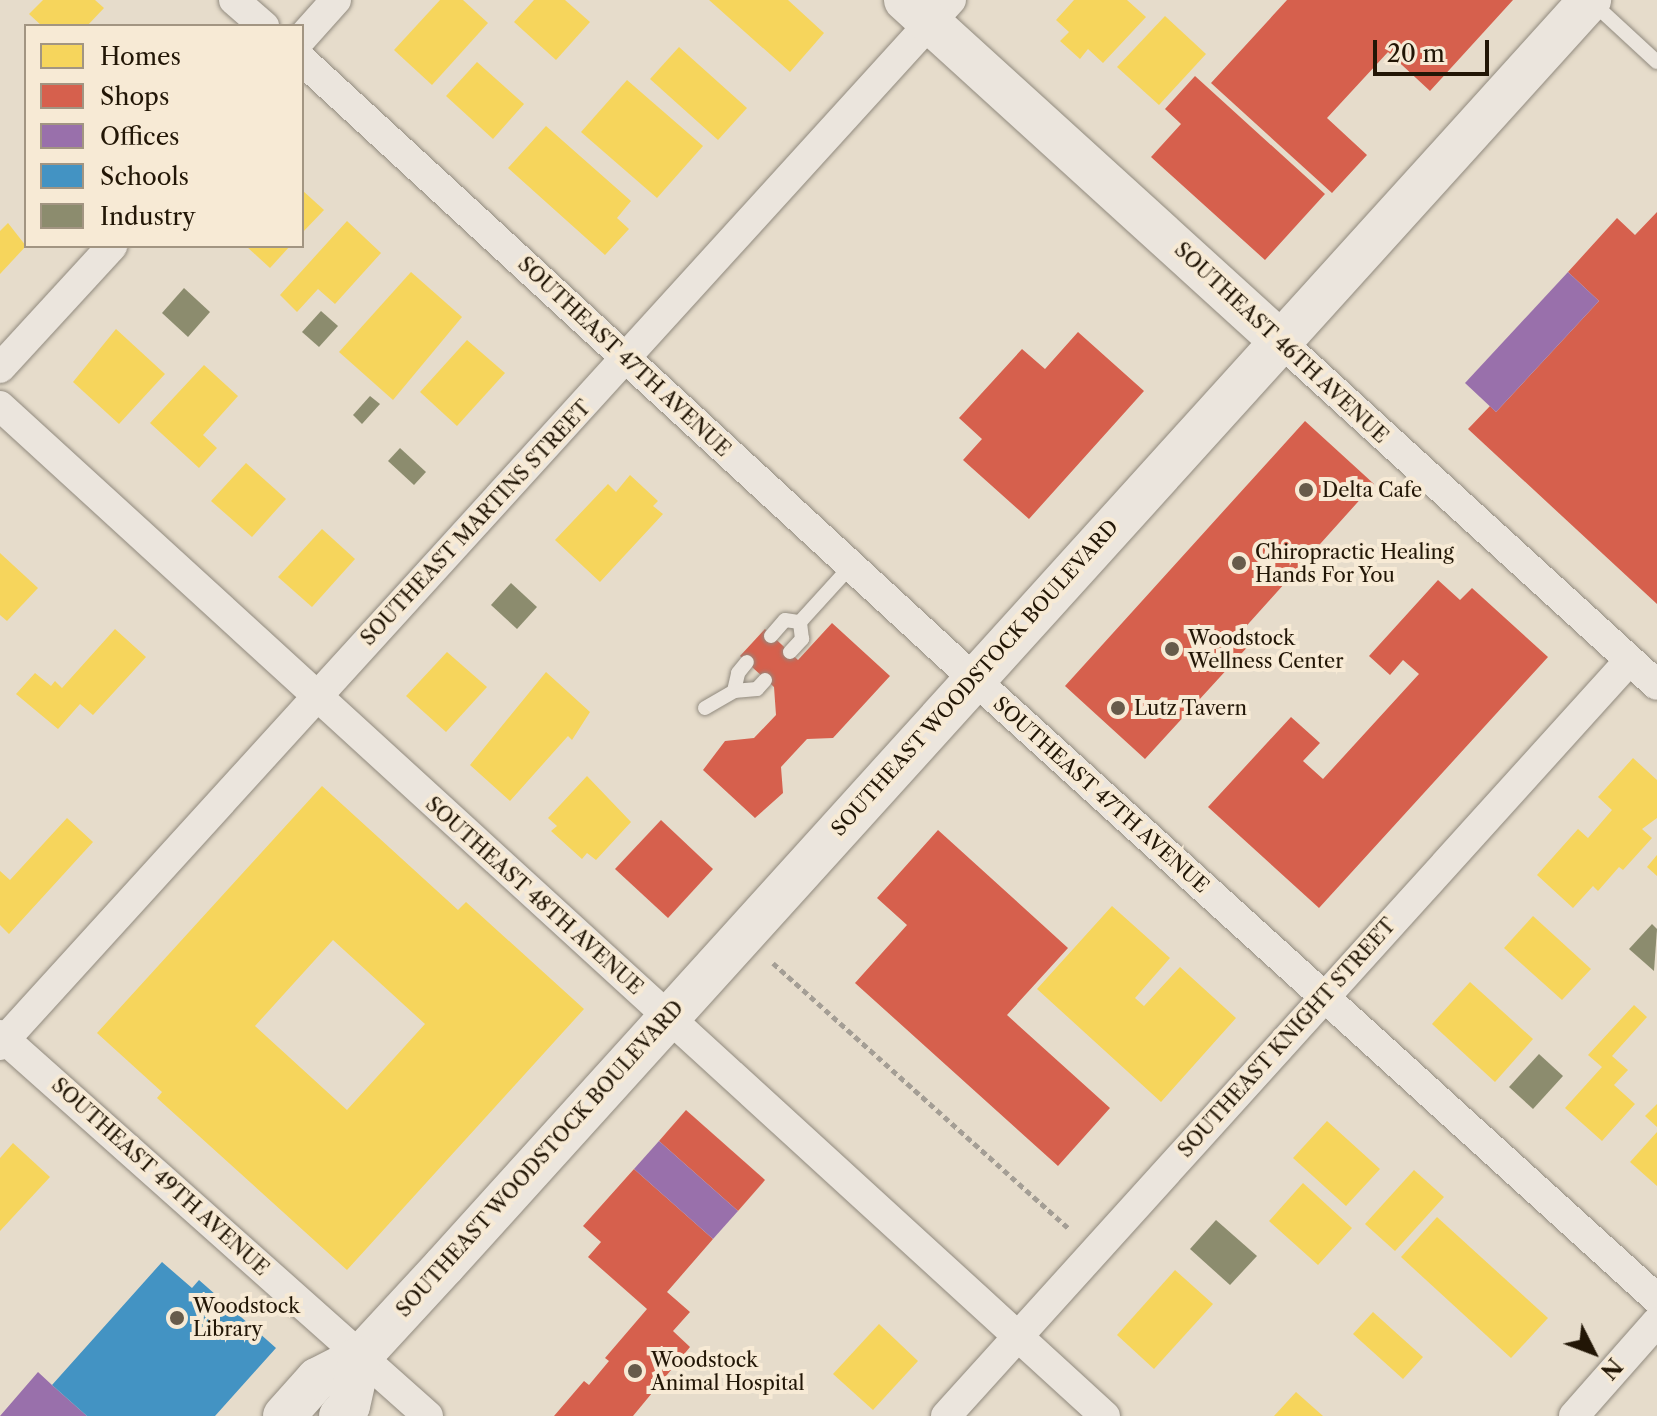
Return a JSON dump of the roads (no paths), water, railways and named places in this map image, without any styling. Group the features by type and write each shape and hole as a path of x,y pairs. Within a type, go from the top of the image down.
{"main road":[{"name":"SOUTHEAST WOODSTOCK BOULEVARD","path":"284,1416 317,1379 360,1357 1589,0"},
{"name":"SOUTHEAST 46TH AVENUE","path":"929,8 1280,341"},
{"name":"SOUTHEAST WOODSTOCK BOULEVARD","path":"340,1416 349,1406 360,1357"}],"street":[{"path":"234,0 262,24"},
{"path":"304,36 336,0"},
{"name":"SOUTHEAST MARTINS STREET","path":"2,1040 450,547 628,361 929,8"},
{"name":"SOUTHEAST 47TH AVENUE","path":"304,62 974,679 1657,1299"},
{"path":"0,368 110,248"},
{"name":"SOUTHEAST 46TH AVENUE","path":"1280,341 1657,685"},
{"name":"SOUTHEAST 48TH AVENUE","path":"0,406 667,1019 1105,1416"},
{"name":"SOUTHEAST KNIGHT STREET","path":"946,1416 1629,661"},
{"name":"SOUTHEAST 49TH AVENUE","path":"2,1040 428,1416"},
{"path":"1574,1416 1657,1322"}],"lane":[{"path":"1589,0 1657,62"},
{"path":"790,652 802,639 800,622 851,566"},
{"path":"771,636 785,620 800,622"},
{"path":"734,691 738,673 747,662"},
{"path":"705,708 734,691 757,689 765,680"}],"place":[{"name":"Delta Cafe","path":"1306,490"},
{"name":"Chiropractic Healing Hands For You","path":"1239,563"},
{"name":"Woodstock Wellness Center","path":"1172,649"},
{"name":"Lutz Tavern","path":"1118,708"},
{"name":"Woodstock Library","path":"177,1318"},
{"name":"Woodstock Animal Hospital","path":"635,1371"}]}
